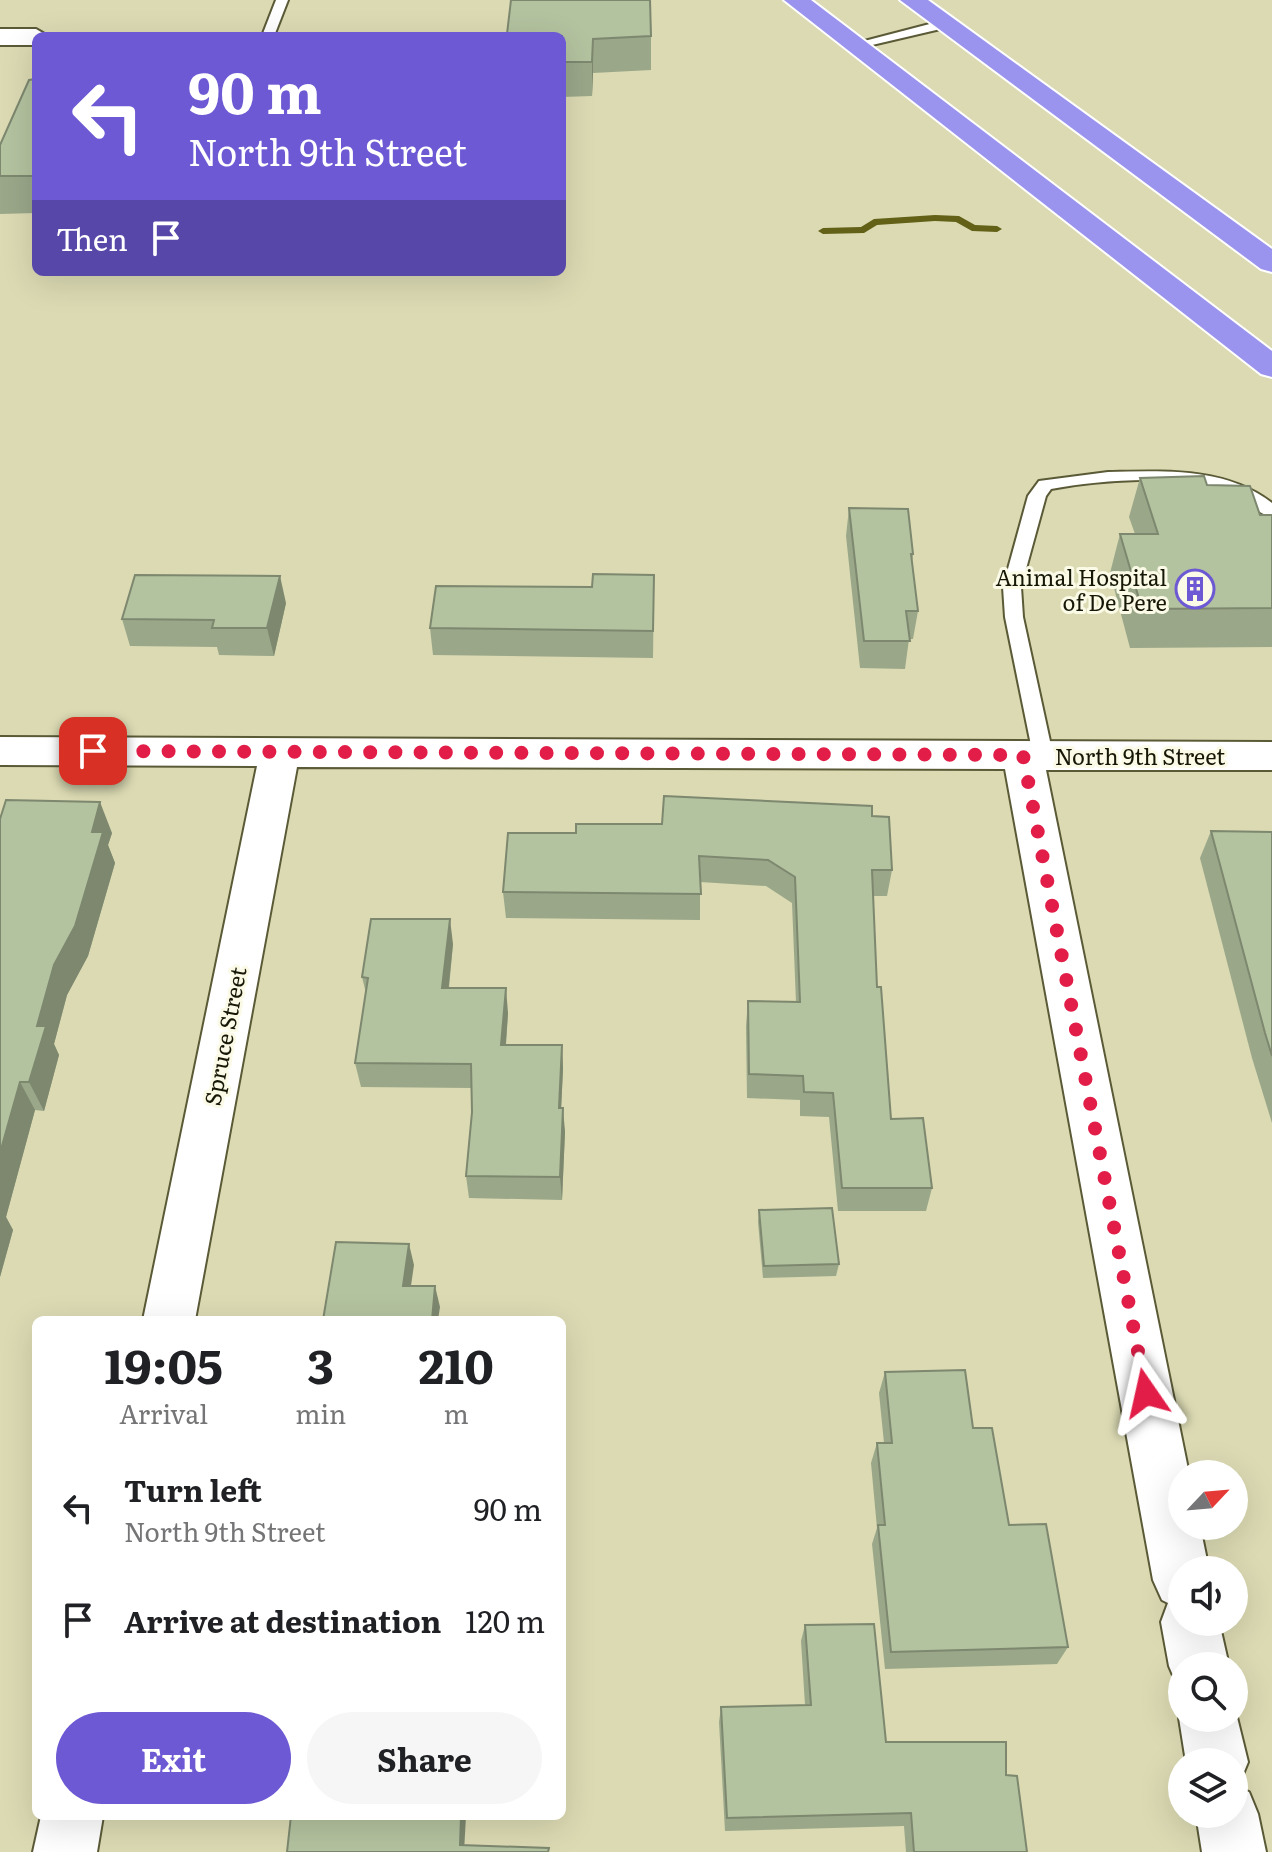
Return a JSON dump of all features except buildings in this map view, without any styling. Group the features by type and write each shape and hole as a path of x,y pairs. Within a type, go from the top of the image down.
{"highway":[{"path":"796,0 1272,367"},
{"path":"912,0 1272,263"}],"street":[{"path":"2,40 32,37"},
{"name":"North 9th Street","path":"0,751 1272,756"},
{"name":"Spruce Street","path":"170,1316 280,752"},
{"path":"1033,755 1178,1556"},
{"path":"65,1852 71,1820"},
{"path":"1230,1828 1234,1852"}],"lane":[{"path":"270,32 282,0"},
{"path":"855,45 945,24"},
{"path":"1033,755 1012,587 1037,496 1045,485 1089,477 1197,480 1224,484 1249,494 1272,512"}],"waterway":[{"path":"823,231 864,230 874,222 935,218 959,219 972,228 997,229"}],"place":[{"name":"Animal Hospital of De Pere","path":"1195,589"}],"route":[{"path":"93,751 1023,755 1146,1393"}]}
